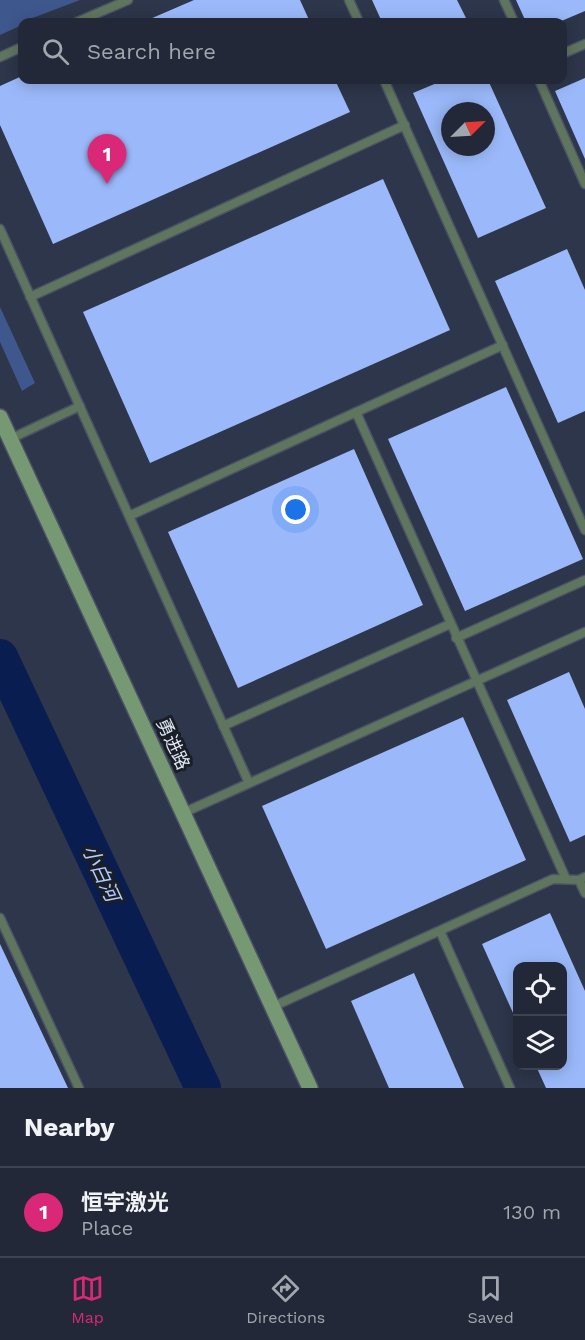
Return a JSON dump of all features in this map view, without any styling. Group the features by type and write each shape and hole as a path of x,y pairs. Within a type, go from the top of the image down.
{"street":[{"name":"勇进路","path":"0,417 310,1088"}],"lane":[{"path":"86,18 128,0"},
{"path":"349,0 357,18"},
{"path":"504,0 512,18"},
{"path":"567,52 585,44"},
{"path":"0,57 18,49"},
{"path":"386,84 585,530"},
{"path":"541,84 585,184"},
{"path":"30,297 405,125"},
{"path":"0,229 249,783"},
{"path":"129,516 503,345"},
{"path":"10,439 80,406"},
{"path":"356,412 566,879"},
{"path":"456,638 585,580"},
{"path":"223,726 450,624"},
{"path":"183,813 585,632"},
{"path":"272,1007 553,879 582,879 585,893"},
{"path":"0,918 79,1088"},
{"path":"440,931 510,1088"}],"shaded area":[{"path":"0,0 80,0 33,18 18,18 18,27 0,35"},
{"path":"0,307 35,383 22,391 0,342"}],"building":[{"path":"194,0 300,0 308,18 152,18"},
{"path":"372,0 457,0 466,18 380,18"},
{"path":"516,0 585,0 585,11 567,19 524,18"},
{"path":"18,78 18,84 337,84 350,112 53,244 0,125 0,86"},
{"path":"585,78 585,159 555,91"},
{"path":"434,84 490,84 546,208 478,238 441,156 495,156 495,102 441,102 441,155 413,93"},
{"path":"383,179 450,330 150,463 83,312"},
{"path":"567,249 585,290 585,411 558,423 495,281"},
{"path":"506,387 583,559 465,611 388,439"},
{"path":"354,449 423,605 238,688 168,532"},
{"path":"569,672 585,709 585,835 570,842 507,700"},
{"path":"463,717 526,860 326,949 262,806"},
{"path":"550,913 585,991 585,1088 546,1088 538,1070 567,1070 567,962 513,962 513,1013 482,944"},
{"path":"0,944 68,1088 0,1088"},
{"path":"414,973 464,1088 389,1088 351,1001"}],"waterway":[{"name":"小白河","path":"0,657 203,1088"}],"place":[{"name":"恒宇激光","path":"107,184"}]}
